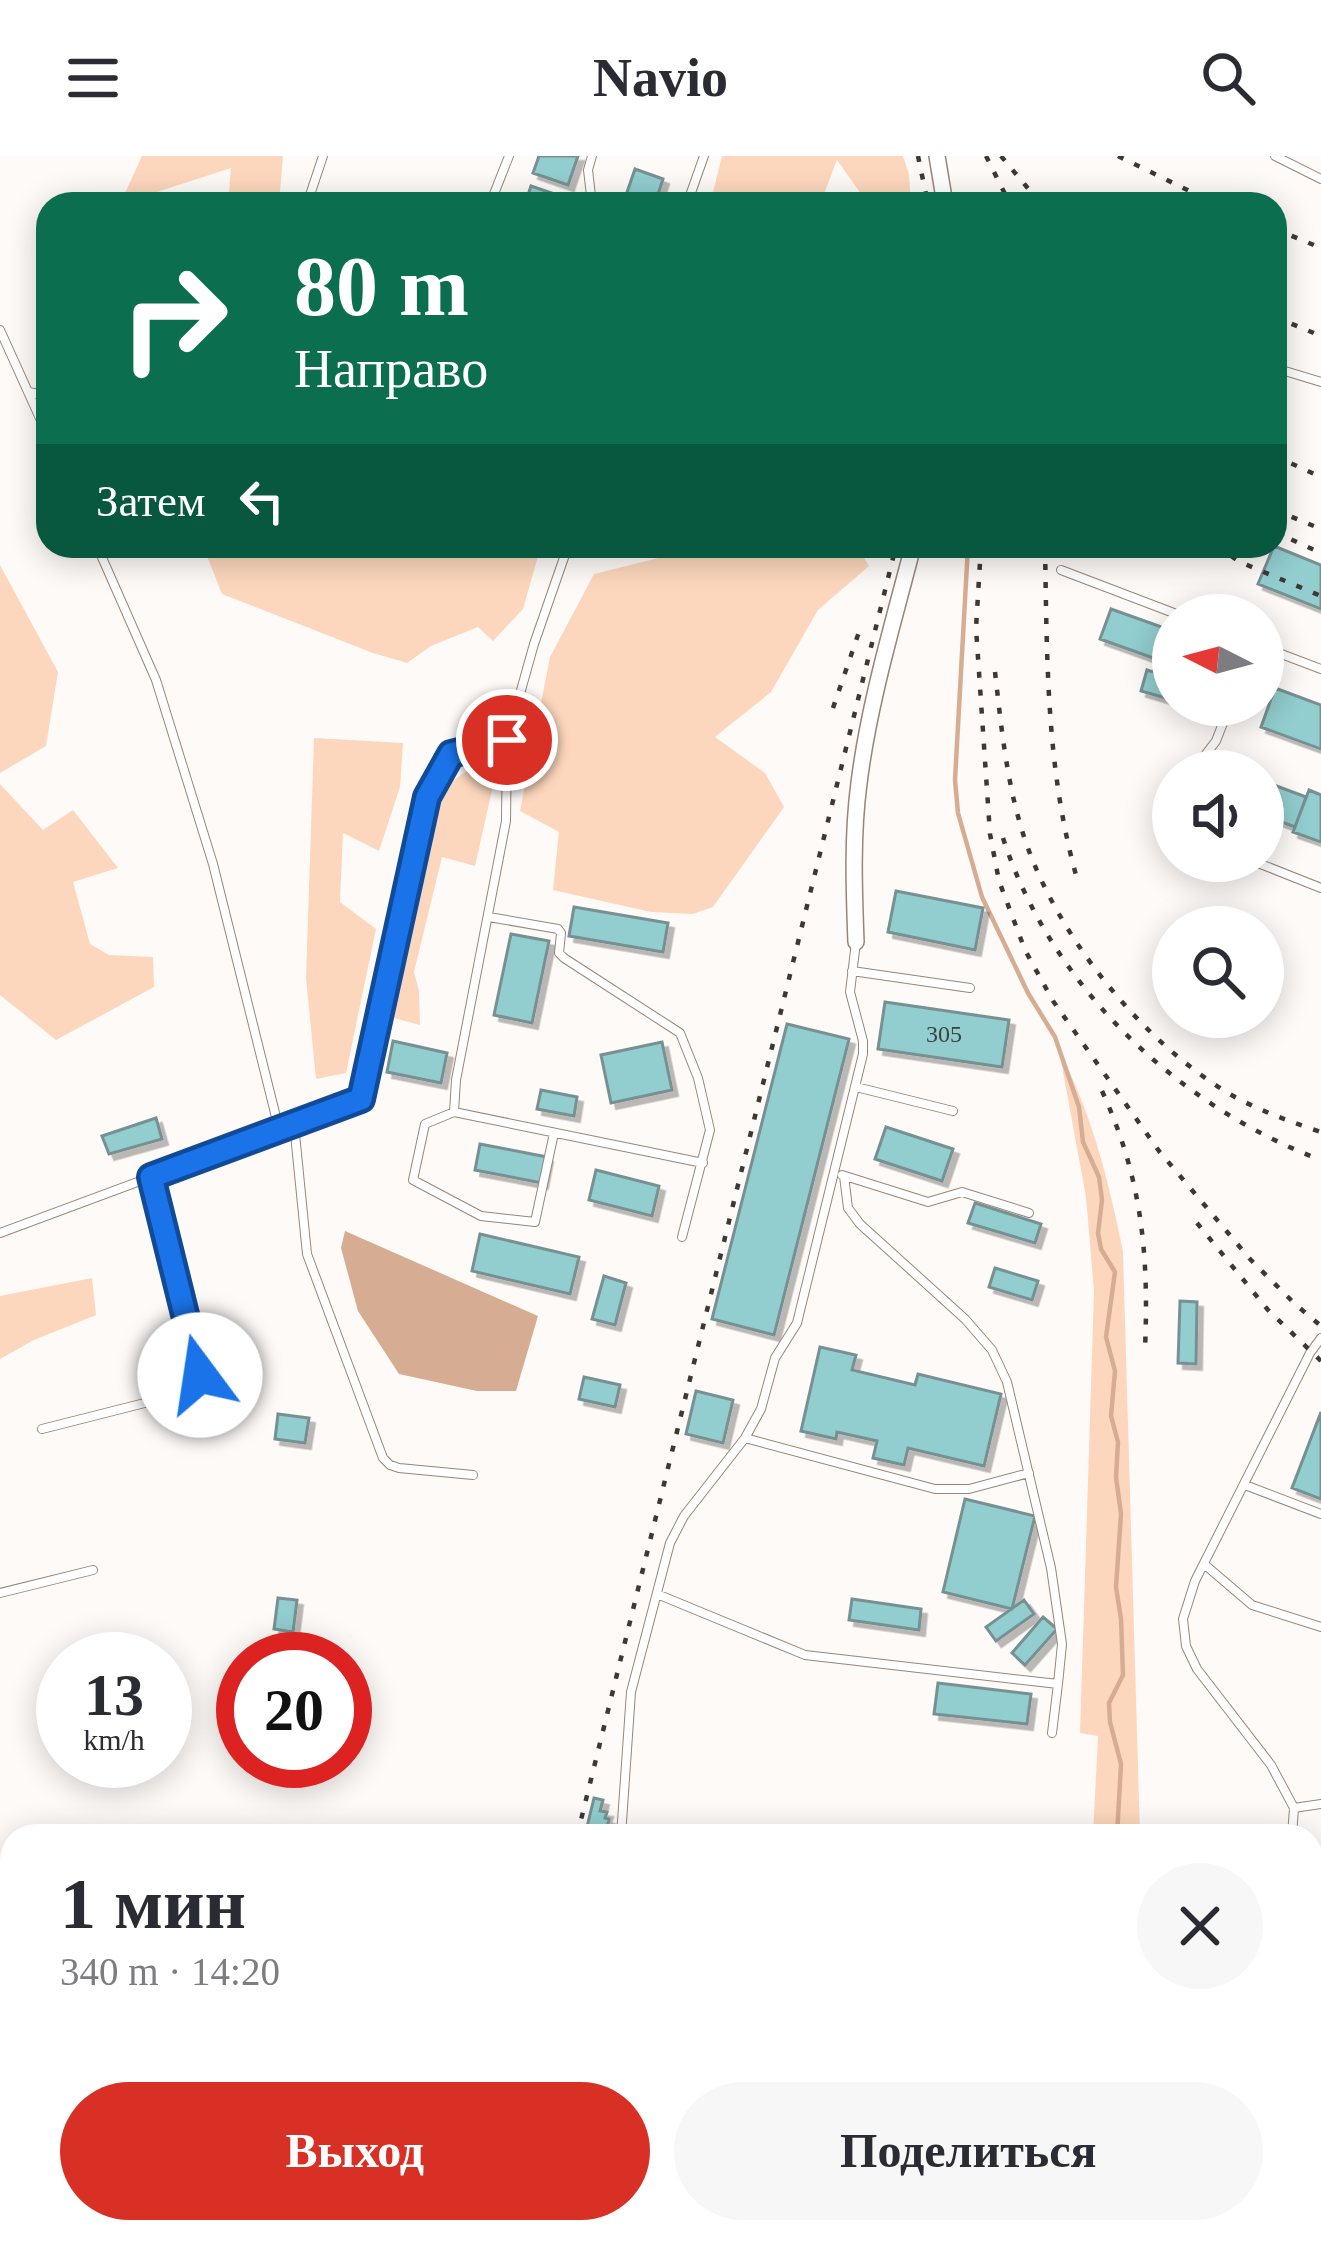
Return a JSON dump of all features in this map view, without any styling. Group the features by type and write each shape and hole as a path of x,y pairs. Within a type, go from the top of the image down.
{"street":[{"path":"937,156 943,192"},
{"path":"856,942 854,857 859,784 874,696 911,558"}],"lane":[{"path":"311,192 323,156"},
{"path":"495,192 509,156"},
{"path":"591,192 592,156"},
{"path":"691,192 704,156"},
{"path":"1275,156 1321,179"},
{"path":"0,330 36,410"},
{"path":"1287,372 1321,382"},
{"path":"28,392 36,394"},
{"path":"102,558 163,701 213,864 280,1130"},
{"path":"454,1112 456,1080 506,821 507,740 564,558"},
{"path":"1060,570 1152,605"},
{"path":"1284,655 1321,669"},
{"path":"0,1233 361,1099 427,797 451,754 507,740"},
{"path":"1284,873 1321,888"},
{"path":"489,917 558,929 564,958 680,1034 698,1078 710,1130 682,1237"},
{"path":"622,1824 632,1692 670,1543 761,1409 775,1358 797,1323 839,1174 863,1041 850,992 856,942"},
{"path":"852,971 970,988"},
{"path":"856,1087 953,1111"},
{"path":"554,1133 535,1222 481,1216 413,1180 425,1124 454,1112 703,1163"},
{"path":"295,1124 307,1254 383,1458 399,1468 473,1475"},
{"path":"839,1174 928,1202 962,1192 1028,1213"},
{"path":"839,1174 848,1208 860,1224 965,1319 992,1350 1007,1382 1051,1568 1062,1644 1052,1733"},
{"path":"43,1429 191,1391 200,1382 151,1177"},
{"path":"1293,1824 1294,1808 1271,1765 1198,1669 1186,1646 1183,1618 1204,1564 1321,1338"},
{"path":"745,1438 935,1489 953,1491 1029,1473"},
{"path":"1245,1485 1321,1514"},
{"path":"1204,1564 1252,1605 1321,1627"},
{"path":"0,1593 93,1570"},
{"path":"657,1594 805,1655 1058,1684"},
{"path":"1294,1808 1321,1804"}],"shaded area":[{"path":"142,156 283,156 280,192 229,192 231,168 157,192 126,192"},
{"path":"722,156 903,156 910,192 859,192 837,160 825,192 713,192"},
{"path":"208,558 537,558 523,609 493,641 478,627 431,646 407,663 222,594"},
{"path":"659,558 864,558 869,566 818,610 771,692 715,737 765,773 784,807 713,907 693,914 651,912 553,890 559,832 520,811 550,657 594,574"},
{"path":"0,565 58,672 46,746 0,773"},
{"path":"314,738 403,743 400,787 379,851 343,833 340,902 376,929 346,1073 316,1079 306,978"},
{"path":"467,771 493,786 475,866 442,857 414,972 420,1025 390,1017 437,811 449,783"},
{"path":"0,784 43,830 73,810 118,868 73,882 90,944 109,955 153,957 154,987 56,1040 0,995"},
{"path":"1059,1050 1098,1149 1123,1252 1140,1824 1094,1824 1098,1736 1080,1733 1094,1292 1086,1197"},
{"path":"345,1231 538,1316 516,1391 477,1391 399,1374 358,1311 341,1248"},
{"path":"92,1278 96,1315 0,1359 0,1296"}],"building":[{"path":"539,156 578,156 568,185 533,173"},
{"path":"635,169 663,179 659,192 627,192"},
{"path":"1287,551 1321,565 1321,609 1258,584 1269,558 1287,558"},
{"path":"1111,609 1152,624 1152,658 1100,639"},
{"path":"1147,670 1152,672 1152,694 1141,691"},
{"path":"1284,691 1321,705 1321,749 1261,727 1284,726"},
{"path":"1284,789 1306,797 1295,827 1284,823"},
{"path":"1309,790 1321,795 1321,842 1293,832"},
{"path":"896,891 983,908 975,950 888,932"},
{"path":"574,907 668,923 663,952 569,936"},
{"path":"511,934 549,941 532,1023 494,1015"},
{"path":"885,1002 1009,1020 1002,1067 878,1049"},
{"path":"787,1024 849,1039 774,1335 712,1319"},
{"path":"393,1041 447,1053 441,1083 387,1072"},
{"path":"662,1042 672,1090 611,1103 601,1055"},
{"path":"541,1090 577,1097 574,1116 537,1109"},
{"path":"156,1118 162,1139 109,1154 102,1136"},
{"path":"886,1127 953,1149 942,1181 875,1159"},
{"path":"480,1144 547,1157 542,1183 475,1170"},
{"path":"596,1170 659,1186 652,1216 589,1200"},
{"path":"975,1203 1041,1224 1035,1243 968,1223"},
{"path":"480,1234 579,1257 570,1294 472,1271"},
{"path":"995,1268 1038,1281 1032,1300 989,1287"},
{"path":"604,1276 626,1283 615,1325 592,1319"},
{"path":"1180,1301 1197,1302 1196,1364 1178,1363"},
{"path":"820,1347 856,1355 852,1370 915,1385 918,1374 1001,1394 984,1466 908,1448 904,1465 873,1458 877,1441 837,1432 836,1439 801,1431"},
{"path":"584,1377 620,1385 615,1407 579,1399"},
{"path":"696,1391 733,1400 723,1443 686,1434"},
{"path":"1321,1412 1321,1499 1292,1488"},
{"path":"278,1414 309,1418 305,1443 275,1439"},
{"path":"965,1499 1035,1516 1012,1609 943,1592"},
{"path":"278,1598 297,1600 293,1632 274,1629"},
{"path":"852,1599 921,1609 919,1630 849,1620"},
{"path":"1024,1600 1034,1614 996,1641 986,1627"},
{"path":"1043,1617 1057,1629 1025,1665 1012,1653"},
{"path":"938,1683 1031,1694 1027,1724 934,1714"},
{"path":"594,1798 603,1800 600,1811 607,1812 608,1824 588,1824"}],"waterway":[{"path":"967,558 955,780 958,813 982,897 1055,1037 1079,1107 1083,1142 1099,1177 1101,1249 1115,1272 1106,1337 1115,1371 1111,1416 1118,1442 1121,1514 1116,1587 1123,1675 1109,1703 1121,1764 1118,1824"}],"railway":[{"path":"918,156 926,192"},
{"path":"986,156 1004,192"},
{"path":"1001,156 1031,192"},
{"path":"1118,156 1192,192"},
{"path":"1287,234 1321,248"},
{"path":"1287,322 1321,336"},
{"path":"1287,461 1321,477"},
{"path":"1287,515 1321,529"},
{"path":"1287,537 1321,553"},
{"path":"580,1824 893,558"},
{"path":"980,558 976,628 990,834 999,881 1025,950 1053,1001 1159,1151 1250,1259 1321,1326"},
{"path":"1045,558 1054,753 1076,875"},
{"path":"1234,558 1321,596"},
{"path":"833,708 860,629"},
{"path":"995,672 1021,827 1035,866 1077,944 1134,1015 1200,1074 1235,1097 1321,1132"},
{"path":"1003,838 1053,943 1126,1034 1217,1108 1321,1160"},
{"path":"1102,1091 1126,1155 1140,1217 1145,1349"},
{"path":"1197,1223 1268,1310 1321,1361"}],"route":[{"path":"200,1375 151,1177 361,1099 427,797 451,754 507,740"}]}
